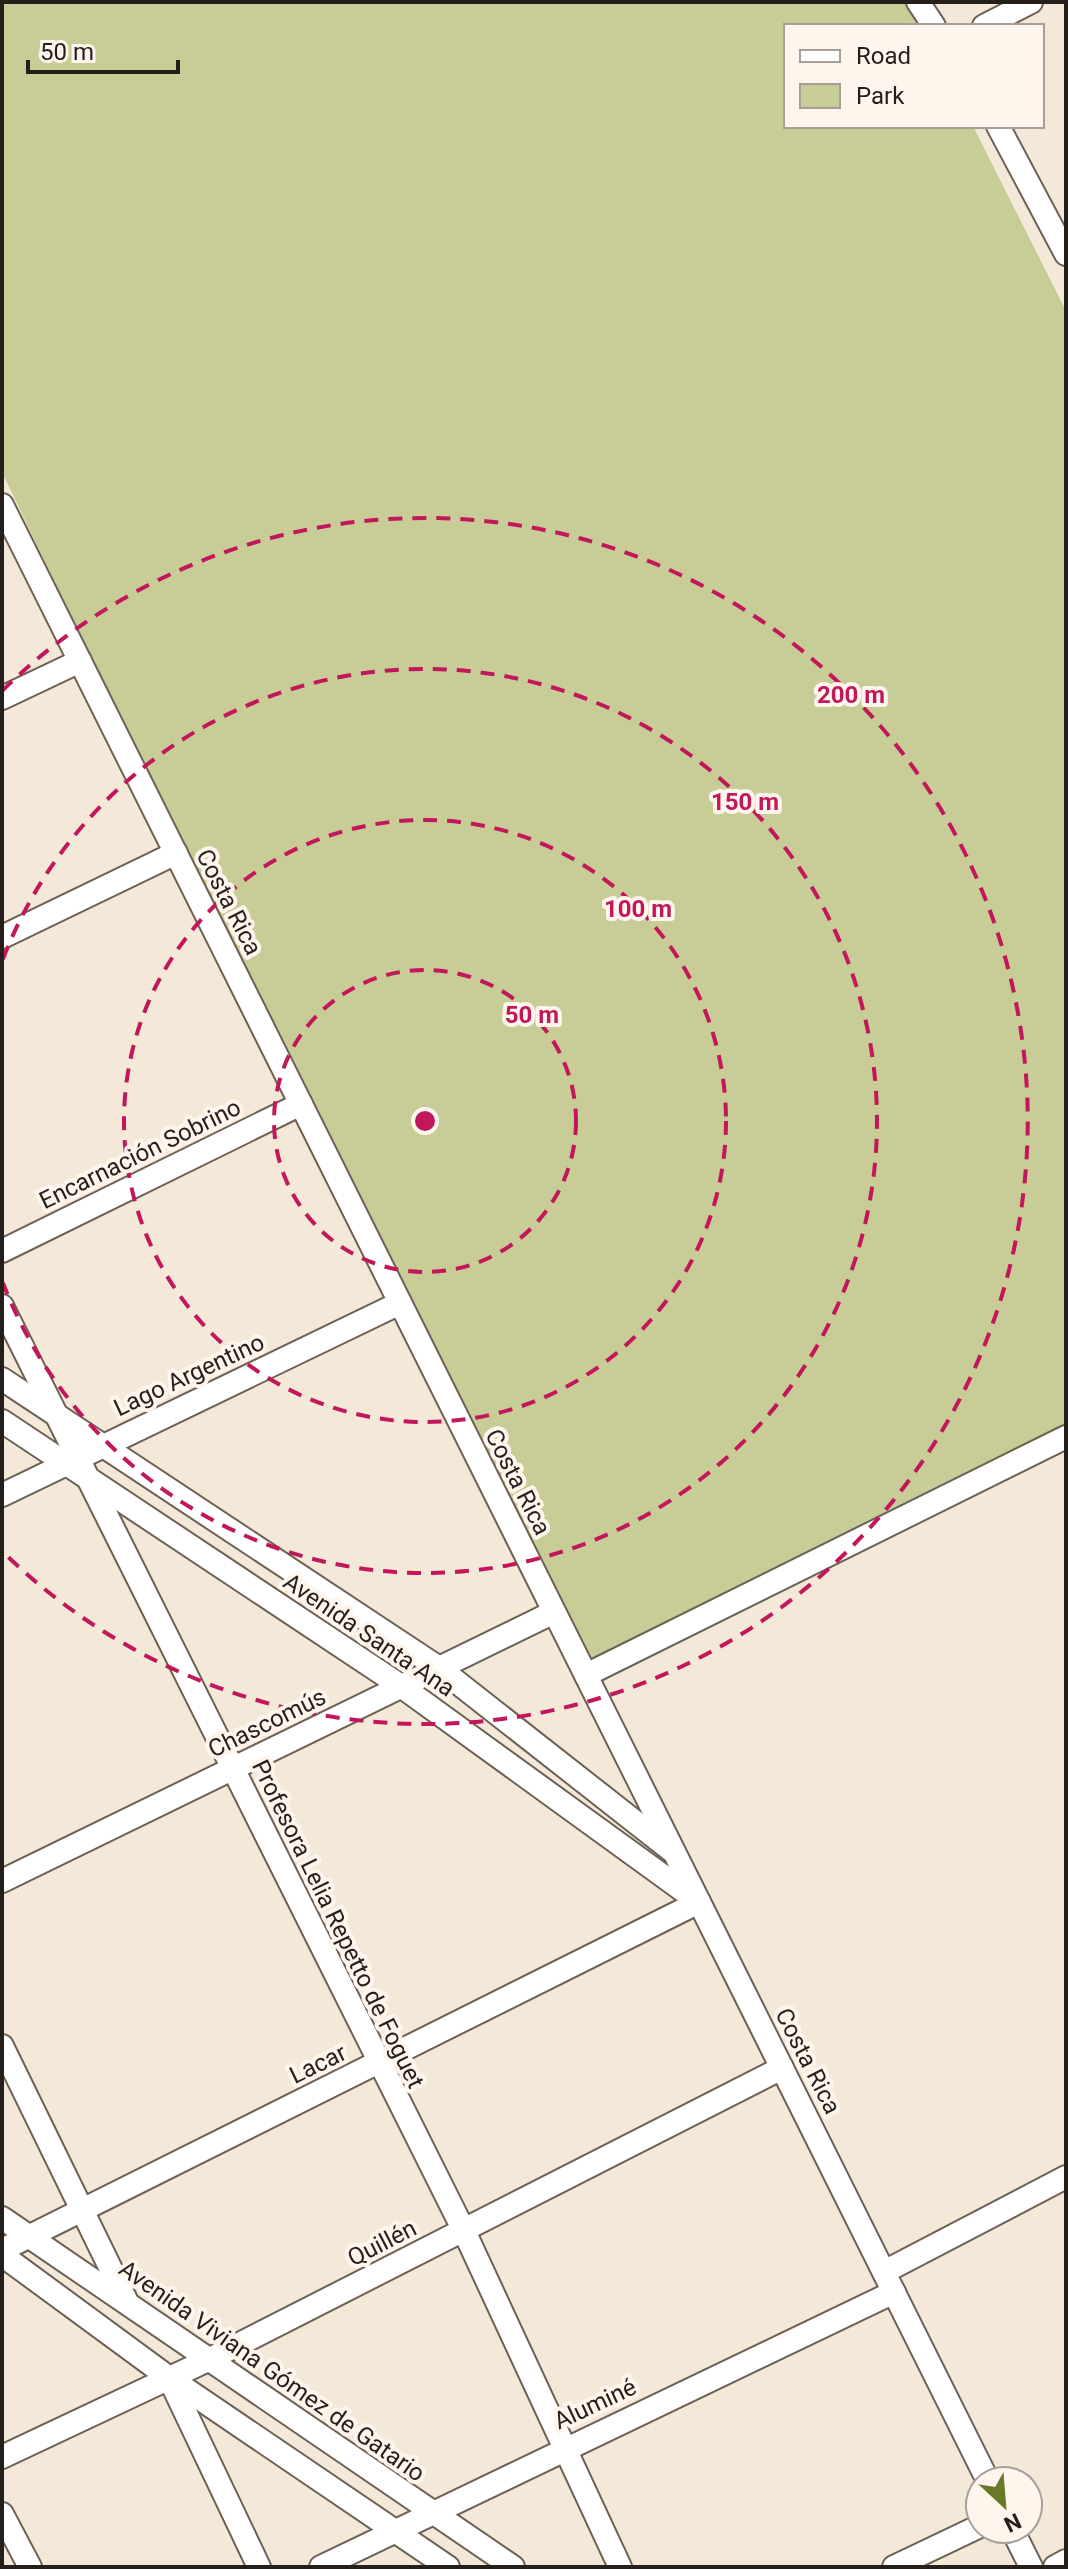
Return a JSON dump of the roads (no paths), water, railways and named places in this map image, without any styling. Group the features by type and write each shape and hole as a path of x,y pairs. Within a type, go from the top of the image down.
{"street":[{"path":"918,2 933,24"},
{"path":"988,24 1031,2"},
{"path":"999,128 1066,254"},
{"name":"Costa Rica","path":"2,505 980,2465"},
{"path":"2,698 80,661"},
{"path":"2,937 176,853"},
{"name":"Encarnación Sobrino","path":"2,1251 301,1104"},
{"name":"Lago Argentino","path":"2,1495 400,1303"},
{"name":"Profesora Lelia Repetto de Foguet","path":"2,1306 56,1416 70,1460 87,1478 464,2231 620,2567"},
{"name":"Avenida Santa Ana","path":"2,1379 439,1668 675,1853"},
{"path":"2,1421 70,1460"},
{"path":"586,1675 1066,1437"},
{"name":"Avenida Santa Ana","path":"87,1478 401,1686 699,1902"},
{"name":"Chascomús","path":"2,1881 554,1612"},
{"name":"Lacar","path":"2,2252 699,1902"},
{"path":"2,2046 127,2302"},
{"name":"Quillén","path":"2,2457 210,2359 782,2068"},
{"name":"Aluminé","path":"321,2567 889,2282 1066,2177"},
{"name":"Avenida Viviana Gómez de Gatario","path":"2,2218 513,2567"},
{"path":"2,2252 168,2377 448,2567"},
{"path":"168,2377 259,2567"},
{"path":"2,2514 30,2567"},
{"path":"894,2567 964,2534"},
{"path":"1020,2545 1031,2567"},
{"path":"1055,2567 1066,2561"}]}
